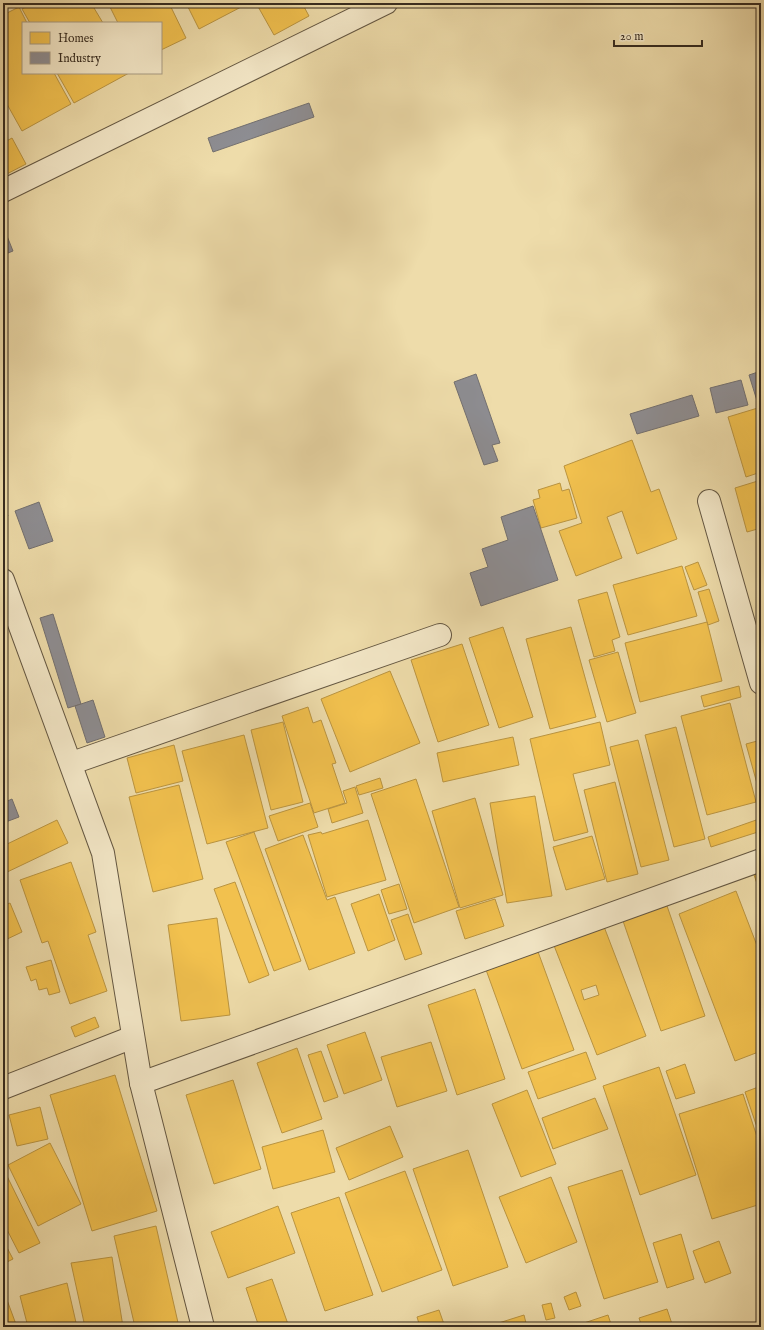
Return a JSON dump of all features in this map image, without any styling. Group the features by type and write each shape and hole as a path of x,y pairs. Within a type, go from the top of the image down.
{"street":[{"path":"3,191 386,3"},
{"path":"709,501 761,683"},
{"path":"3,580 72,763 103,853 141,1083 203,1327"},
{"path":"72,763 440,635"},
{"path":"141,1083 761,860"},
{"path":"3,1088 133,1037"}],"building: Homes":[{"path":"3,3 10,3 11,6 3,9"},
{"path":"33,3 91,3 102,22 29,22 22,9"},
{"path":"108,3 169,3 186,38 162,50 162,22 118,22"},
{"path":"186,3 241,3 243,6 199,29"},
{"path":"256,3 302,3 309,16 274,35"},
{"path":"19,7 26,22 22,22 22,74 55,74 71,104 22,131 3,97 3,15"},
{"path":"58,74 127,74 74,103"},
{"path":"12,138 26,164 3,176 3,143"},
{"path":"761,407 761,472 746,477 728,417"},
{"path":"632,440 651,492 659,489 677,539 637,554 622,511 607,517 622,558 576,576 559,531 582,523 564,466"},
{"path":"761,480 761,528 747,532 735,488"},
{"path":"560,483 562,491 569,489 577,518 541,528 533,500 540,498 538,490"},
{"path":"761,532 761,545 758,533"},
{"path":"698,562 707,585 694,590 685,567"},
{"path":"682,566 697,616 628,635 613,585"},
{"path":"709,589 719,621 708,625 698,592"},
{"path":"607,592 620,637 612,640 615,651 594,657 578,600"},
{"path":"707,622 722,681 640,702 625,643"},
{"path":"503,627 533,717 499,728 469,638"},
{"path":"571,627 596,717 550,729 526,639"},
{"path":"462,644 489,725 438,742 411,660"},
{"path":"618,652 636,713 607,722 589,660"},
{"path":"390,671 420,743 350,772 321,699"},
{"path":"739,686 741,697 704,707 701,696"},
{"path":"730,703 756,802 707,815 681,716"},
{"path":"308,707 313,723 321,720 336,763 332,764 345,803 314,813 282,716"},
{"path":"283,722 303,802 271,810 251,730"},
{"path":"600,722 610,765 573,774 588,832 554,841 530,739"},
{"path":"676,727 705,839 674,847 645,735"},
{"path":"244,735 268,828 207,844 182,751"},
{"path":"513,737 519,765 443,782 437,753"},
{"path":"638,740 669,860 641,867 610,747"},
{"path":"761,740 761,798 746,744"},
{"path":"174,745 183,781 136,793 127,758"},
{"path":"380,778 383,788 359,795 356,786"},
{"path":"416,779 459,907 414,923 371,794"},
{"path":"615,782 638,874 607,882 584,790"},
{"path":"179,785 203,879 153,892 129,797"},
{"path":"355,787 363,813 332,823 328,809 347,803 343,791"},
{"path":"535,796 552,896 507,903 490,803"},
{"path":"475,798 503,895 460,908 432,811"},
{"path":"310,803 318,827 278,841 269,816"},
{"path":"759,819 761,831 711,847 708,837"},
{"path":"57,820 68,843 3,874 3,846"},
{"path":"368,820 386,880 327,897 308,835 321,832 322,834"},
{"path":"254,832 301,961 274,971 226,842"},
{"path":"303,835 327,900 335,897 355,953 309,970 265,849"},
{"path":"592,836 605,879 566,890 553,847"},
{"path":"71,862 96,932 88,935 107,991 70,1004 48,941 42,943 20,880"},
{"path":"761,873 761,895 754,875"},
{"path":"235,882 269,975 249,983 214,889"},
{"path":"399,884 407,909 389,914 381,890"},
{"path":"736,891 761,956 761,1051 735,1061 679,914"},
{"path":"379,894 395,940 368,951 351,904"},
{"path":"495,899 504,926 465,939 456,911"},
{"path":"10,903 22,932 3,941 3,906"},
{"path":"666,903 705,1016 661,1031 622,918"},
{"path":"408,914 422,954 405,960 391,920"},
{"path":"217,918 230,1015 181,1021 168,925"},
{"path":"603,924 646,1036 597,1055 553,943","holes":["596,985 599,995 584,1000 581,990"]},
{"path":"537,949 574,1050 522,1069 485,967"},
{"path":"51,960 60,992 49,995 47,988 39,990 36,979 31,981 26,967"},
{"path":"475,989 505,1079 457,1095 428,1005"},
{"path":"95,1017 99,1027 75,1037 71,1027"},
{"path":"365,1032 382,1080 344,1094 327,1045"},
{"path":"431,1042 447,1091 397,1107 381,1057"},
{"path":"297,1048 322,1119 282,1133 257,1063"},
{"path":"321,1051 338,1097 324,1102 308,1055"},
{"path":"586,1052 596,1079 538,1099 528,1072"},
{"path":"685,1064 695,1093 676,1099 666,1071"},
{"path":"659,1067 696,1175 640,1195 603,1086"},
{"path":"115,1075 157,1211 92,1231 50,1095"},
{"path":"233,1080 261,1169 214,1184 186,1095"},
{"path":"761,1086 761,1139 745,1092"},
{"path":"527,1090 556,1164 521,1177 492,1104"},
{"path":"743,1094 761,1149 761,1204 712,1219 679,1114"},
{"path":"595,1098 608,1129 553,1149 542,1118"},
{"path":"40,1107 48,1139 17,1146 9,1115"},
{"path":"390,1126 403,1157 349,1180 336,1148"},
{"path":"323,1130 335,1172 273,1189 262,1147"},
{"path":"50,1143 81,1204 38,1226 8,1165"},
{"path":"468,1150 508,1267 453,1286 413,1169"},
{"path":"3,1168 40,1243 19,1253 3,1222"},
{"path":"622,1170 658,1282 604,1299 568,1187"},
{"path":"405,1171 442,1270 382,1292 345,1193"},
{"path":"551,1177 577,1242 526,1263 499,1197"},
{"path":"339,1197 373,1295 325,1311 291,1213"},
{"path":"278,1206 295,1253 228,1278 211,1232"},
{"path":"156,1226 179,1327 135,1327 114,1236"},
{"path":"681,1234 694,1279 667,1288 653,1243"},
{"path":"3,1240 13,1259 3,1264"},
{"path":"719,1241 731,1273 705,1283 693,1251"},
{"path":"112,1257 123,1327 85,1327 71,1263"},
{"path":"272,1279 289,1327 259,1327 246,1288"},
{"path":"67,1283 77,1327 28,1327 20,1296"},
{"path":"576,1292 581,1306 569,1310 564,1297"},
{"path":"7,1300 17,1327 3,1327 3,1302"},
{"path":"551,1303 555,1318 546,1320 542,1305"},
{"path":"667,1309 673,1327 642,1327 639,1318"},
{"path":"439,1310 445,1327 420,1327 417,1317"},
{"path":"524,1315 527,1327 486,1327"},
{"path":"608,1315 612,1327 585,1327 584,1323"}],"building: Industry":[{"path":"309,103 314,117 213,152 208,138"},
{"path":"3,226 13,251 3,255"},
{"path":"761,371 761,403 758,404 749,375"},
{"path":"476,374 500,443 492,445 498,461 484,465 454,382"},
{"path":"741,380 748,405 716,413 710,388"},
{"path":"692,395 699,416 637,434 630,414"},
{"path":"39,502 53,541 29,549 15,511"},
{"path":"3,504 8,516 3,518"},
{"path":"533,506 558,580 481,606 470,573 488,567 482,549 508,540 501,517"},
{"path":"53,614 81,704 68,708 40,618"},
{"path":"93,700 105,737 87,743 75,706"},
{"path":"12,799 19,817 3,823 3,803"}]}
